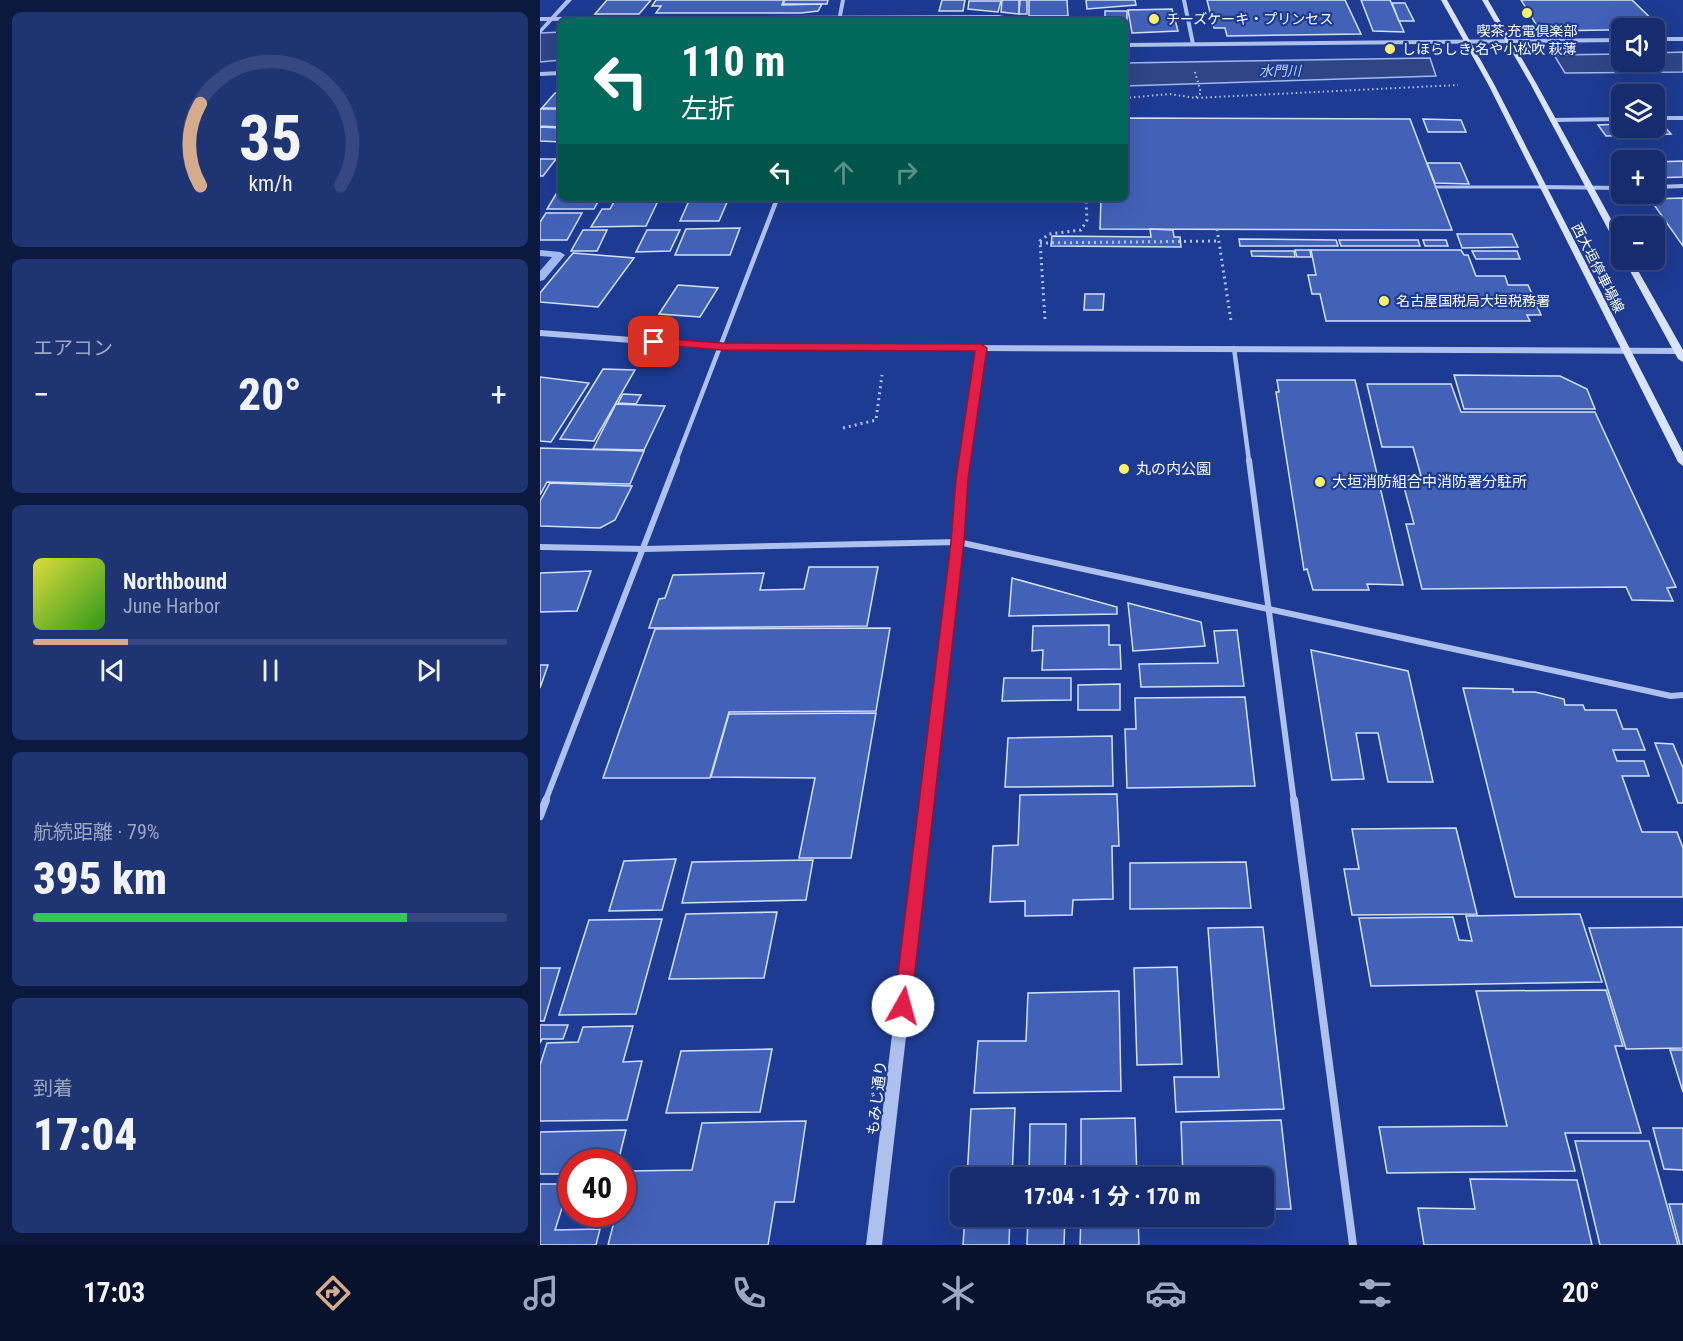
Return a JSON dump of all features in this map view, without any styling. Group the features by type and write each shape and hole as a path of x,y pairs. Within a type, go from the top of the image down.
{"main road":[{"path":"1444,0 1467,41"},
{"path":"1485,0 1508,41"},
{"name":"西大垣停車場線","path":"1467,41 1683,462"},
{"name":"西大垣停車場線","path":"1508,41 1611,229"},
{"name":"西大垣停車場線","path":"1634,270 1681,354"}],"street":[{"path":"542,29 569,0"},
{"path":"839,18 843,0"},
{"path":"1184,0 1193,44"},
{"path":"918,18 1004,18"},
{"path":"540,19 558,19"},
{"path":"1665,39 1683,39"},
{"path":"1128,45 1611,40"},
{"path":"540,74 558,73"},
{"path":"1665,118 1683,118"},
{"path":"1552,120 1611,119"},
{"path":"1665,187 1683,186"},
{"path":"1541,187 1611,188"},
{"path":"540,816 776,201"},
{"path":"540,333 722,346 1234,348 1681,354"},
{"name":"もみじ通り","path":"874,1245 958,542 962,479 981,348"},
{"path":"1234,348 1250,451 1268,611 1353,1245"},
{"path":"540,547 644,549 958,542 1268,611 1671,696 1683,695"}],"lane":[{"path":"1436,187 1541,187"}],"path":[{"path":"1128,98 1170,94 1196,98 1460,85"},
{"path":"1196,98 1201,93 1199,90"},
{"path":"1036,320 1046,320 1042,304 1041,243 1048,234 1081,230 1087,220 1086,201"},
{"path":"1217,229 1234,348"},
{"path":"1041,243 1219,242"},
{"path":"843,428 876,420 882,375"}],"water":[{"path":"558,32 558,60 540,62 540,33"},
{"path":"1683,52 1683,72 1565,73 1554,55 1611,54 1611,72 1665,72 1665,53"},
{"name":"水門川","path":"1430,58 1436,76 1128,86 1128,63"}],"building":[{"path":"607,0 651,0 639,14 595,14"},
{"path":"656,0 784,0 782,5 822,4 818,11 801,13 656,13 661,6 652,6"},
{"path":"785,0 828,0 827,4 783,4"},
{"path":"942,0 965,0 963,11 939,11"},
{"path":"1002,0 1019,0 1019,14 1001,12"},
{"path":"1020,0 1027,0 1027,14 1019,14"},
{"path":"1029,0 1067,0 1068,16 1029,16"},
{"path":"1086,0 1135,0 1136,5 1087,9"},
{"path":"1207,0 1345,0 1361,34 1227,36 1225,28 1214,28"},
{"path":"1361,0 1390,0 1404,32 1373,31"},
{"path":"1521,0 1632,0 1651,18 1611,18 1611,30 1549,31 1537,26"},
{"path":"969,1 1001,1 998,12 968,9"},
{"path":"1392,3 1405,3 1414,21 1399,21"},
{"path":"1172,9 1178,31 1132,33 1128,10"},
{"path":"1105,11 1127,11 1127,18 1105,18"},
{"path":"555,93 558,93 558,108 542,108"},
{"path":"540,109 558,109 558,127 540,126"},
{"path":"1128,118 1410,119 1452,230 1100,229 1101,201 1128,201"},
{"path":"1423,119 1461,120 1466,132 1428,132"},
{"path":"1611,124 1611,136 1606,136 1598,125"},
{"path":"540,127 558,128 558,142 540,141"},
{"path":"540,159 556,159 543,176 540,176"},
{"path":"1683,161 1683,177 1665,178 1665,162"},
{"path":"1427,163 1460,163 1469,184 1435,183"},
{"path":"558,191 558,201 598,201 594,209 547,209"},
{"path":"1683,198 1683,246 1665,220 1665,216 1662,216 1654,204 1665,204 1665,199"},
{"path":"614,201 658,201 646,226 591,227 602,209 610,209"},
{"path":"689,201 728,201 719,221 680,221"},
{"path":"546,213 582,213 567,240 540,240 540,222"},
{"path":"740,228 730,255 675,255 686,229"},
{"path":"1150,229 1173,230 1174,237 1180,237 1181,247 1051,246 1052,236 1151,237"},
{"path":"583,230 607,230 597,251 571,251"},
{"path":"647,230 680,230 670,251 636,252"},
{"path":"1457,234 1512,234 1518,247 1462,248"},
{"path":"1239,239 1336,240 1338,246 1240,246"},
{"path":"1339,240 1418,240 1420,246 1341,246"},
{"path":"1423,240 1446,240 1448,246 1425,246"},
{"path":"1295,250 1310,250 1311,257 1297,257"},
{"path":"1311,250 1461,250 1464,255 1468,255 1476,276 1505,276 1508,285 1528,285 1541,315 1527,315 1530,321 1326,321 1320,294 1312,294 1308,275 1316,275"},
{"path":"1251,251 1294,251 1295,257 1252,256"},
{"path":"1472,251 1517,251 1520,259 1476,259"},
{"path":"573,253 634,258 598,307 540,302 540,293"},
{"path":"678,285 718,288 700,317 659,314"},
{"path":"1085,294 1104,294 1103,310 1084,310"},
{"path":"603,369 635,370 594,441 560,439"},
{"path":"1454,375 1560,376 1587,389 1595,409 1464,409"},
{"path":"540,377 589,383 551,442 540,441"},
{"path":"1277,380 1355,380 1403,585 1367,584 1369,590 1313,590 1307,569 1304,570 1276,392 1279,392"},
{"path":"1367,384 1451,384 1461,412 1595,412 1676,587 1667,588 1673,601 1632,600 1626,587 1422,589 1406,524 1414,524 1401,476 1421,476 1413,447 1382,447"},
{"path":"623,394 641,395 636,404 618,403"},
{"path":"616,404 665,406 644,450 593,449"},
{"path":"540,448 644,451 630,484 547,482 540,495"},
{"path":"550,483 632,486 615,520 600,528 540,526 540,501"},
{"path":"809,567 878,567 867,626 649,628 659,599 665,598 673,575 764,573 760,590 804,589"},
{"path":"591,571 577,611 540,612 540,573"},
{"path":"1012,578 1117,607 1117,614 1009,616"},
{"path":"1128,603 1201,622 1205,646 1133,651"},
{"path":"1109,625 1109,645 1120,645 1121,669 1042,670 1043,650 1032,651 1033,626"},
{"path":"890,628 876,711 729,712 710,778 603,778 655,629"},
{"path":"1237,630 1244,686 1141,687 1139,664 1218,663 1214,631"},
{"path":"1311,650 1408,671 1433,782 1388,782 1378,733 1356,733 1364,779 1332,780"},
{"path":"540,665 548,665 540,688"},
{"path":"1004,678 1071,678 1071,700 1002,701"},
{"path":"1120,684 1120,710 1078,710 1078,685"},
{"path":"1463,688 1535,692 1564,699 1565,705 1583,705 1585,710 1616,710 1623,729 1637,729 1645,750 1613,750 1617,761 1644,761 1649,776 1622,776 1642,832 1677,832 1683,848 1683,897 1515,897"},
{"path":"1245,697 1255,786 1127,788 1125,729 1136,729 1135,698"},
{"path":"876,713 851,858 799,858 815,778 711,777 729,714"},
{"path":"1112,736 1113,786 1005,787 1008,738"},
{"path":"1655,743 1673,744 1683,768 1683,803 1678,803"},
{"path":"1117,794 1119,846 1112,846 1113,899 1073,900 1072,915 1025,916 1025,901 990,902 993,846 1018,845 1020,795"},
{"path":"1456,828 1477,914 1352,915 1344,869 1359,869 1352,829"},
{"path":"676,859 662,910 609,911 624,861"},
{"path":"813,860 806,900 682,903 692,862"},
{"path":"1246,862 1251,908 1130,909 1130,863"},
{"path":"777,912 764,978 669,979 686,914"},
{"path":"1580,914 1602,982 1371,986 1359,918 1453,917 1459,940 1472,941 1466,916"},
{"path":"662,919 636,1014 559,1015 589,920"},
{"path":"1263,927 1284,1109 1176,1112 1174,1077 1219,1077 1208,928"},
{"path":"1683,927 1683,1048 1626,1049 1589,928"},
{"path":"1177,967 1182,1064 1137,1065 1134,968"},
{"path":"540,968 560,968 544,1021 540,1021"},
{"path":"1606,990 1623,1046 1615,1046 1641,1133 1565,1133 1575,1171 1387,1173 1379,1127 1507,1126 1476,991"},
{"path":"1119,991 1121,1091 974,1093 978,1041 1026,1041 1028,993"},
{"path":"540,1025 568,1025 563,1039 542,1039 540,1043"},
{"path":"633,1026 623,1062 642,1061 627,1120 540,1121 540,1065 547,1043 578,1042 583,1027"},
{"path":"772,1049 760,1112 666,1113 681,1051"},
{"path":"1670,1050 1683,1050 1683,1092"},
{"path":"1015,1108 1012,1167 968,1167 971,1109"},
{"path":"1135,1118 1137,1167 1081,1167 1081,1119"},
{"path":"1281,1120 1291,1209 1274,1209 1274,1167 1183,1167 1181,1122"},
{"path":"806,1121 794,1202 775,1202 768,1245 608,1245 613,1227 636,1227 636,1171 692,1170 702,1123"},
{"path":"1030,1124 1066,1124 1065,1167 1029,1167"},
{"path":"1653,1128 1683,1128 1683,1170 1664,1169"},
{"path":"626,1130 621,1149 558,1149 558,1174 540,1174 540,1132"},
{"path":"1575,1141 1649,1141 1678,1245 1600,1245"},
{"path":"1470,1179 1577,1180 1592,1245 1424,1245 1418,1208 1475,1209"},
{"path":"540,1184 558,1184 558,1221 555,1230 600,1229 596,1245 540,1245"},
{"path":"1669,1204 1683,1204 1683,1245 1680,1245"},
{"path":"964,1227 1010,1227 1009,1245 963,1245"},
{"path":"1028,1227 1065,1227 1064,1245 1027,1245"},
{"path":"1081,1227 1138,1227 1139,1245 1080,1245"}],"waterway":[{"path":"540,253 560,255 540,278"}],"place":[{"name":"喫茶 充電倶楽部","path":"1527,13"},
{"name":"チーズケーキ・プリンセス","path":"1154,19"},
{"name":"しほらしき 名や小松吹 萩薄","path":"1390,49"},
{"name":"名古屋国税局大垣税務署","path":"1384,301"},
{"name":"丸の内公園","path":"1124,469"},
{"name":"大垣消防組合中消防署分駐所","path":"1320,482"}],"route":[{"path":"654,342 722,346 981,348 962,479 958,542 903,1006"}]}
